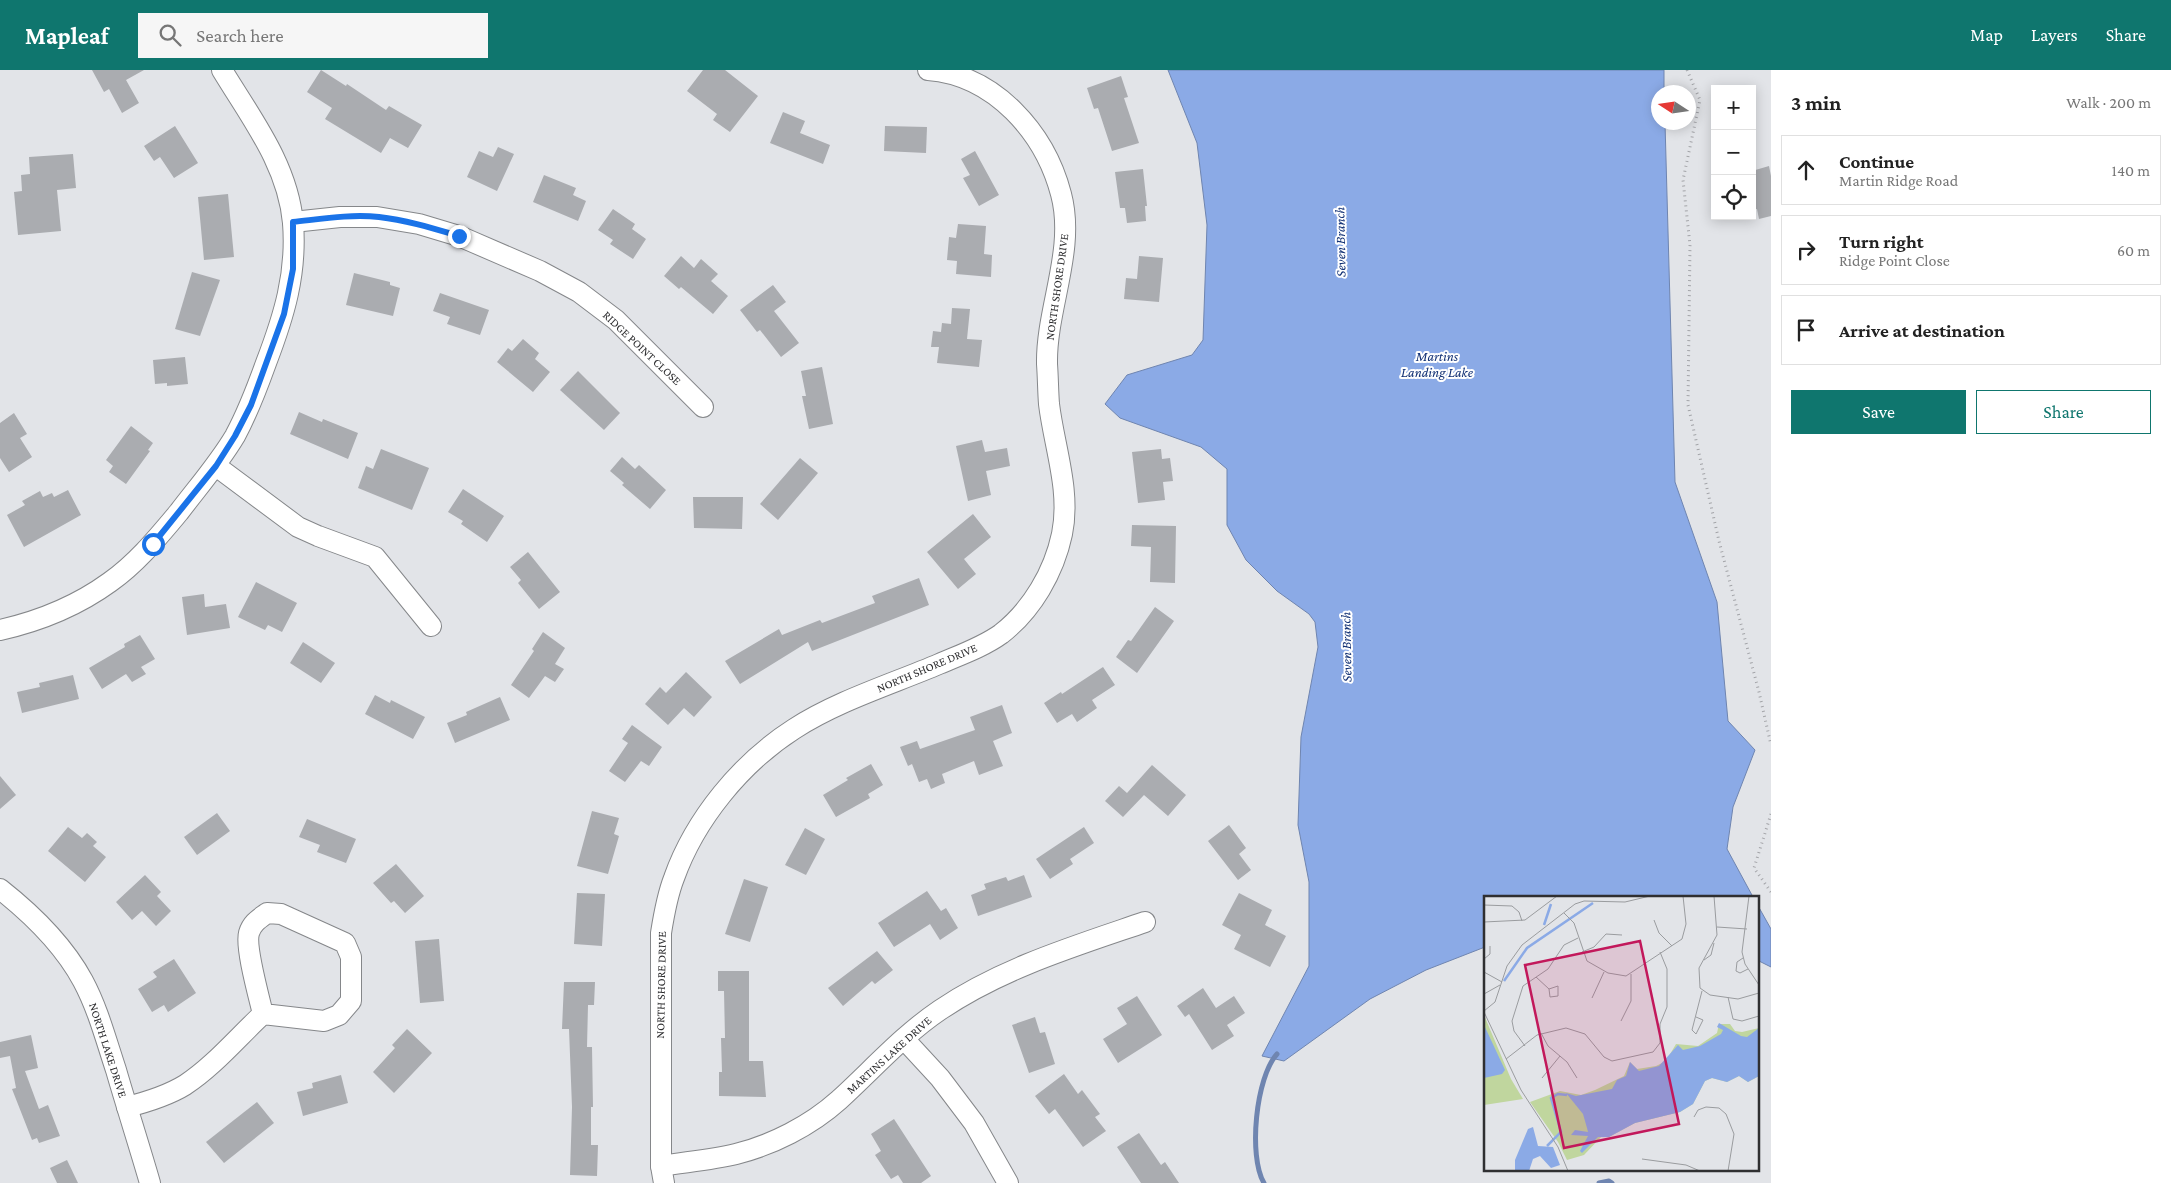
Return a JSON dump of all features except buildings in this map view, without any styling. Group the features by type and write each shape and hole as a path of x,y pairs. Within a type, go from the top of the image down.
{"street":[{"path":"0,630 23,625 54,614 84,599 111,582 153,544 216,466 235,436 251,405 284,314 293,269 293,222 285,185 273,153 222,70"},
{"name":"NORTH SHORE DRIVE","path":"662,1175 661,933 666,904 674,876 698,826 748,765 795,728 829,710 972,650 1001,634 1032,602 1054,564 1063,532 1065,502 1049,403 1047,359 1050,327 1064,251 1065,227 1062,198 1053,166 1040,142 1023,120 1002,101 981,87 958,77 928,70"},
{"name":"RIDGE POINT CLOSE","path":"293,222 340,217 377,217 419,224 459,236 540,271 579,292 616,320 703,407"},
{"path":"216,466 298,527 375,557 431,626"},
{"name":"NORTH LAKE DRIVE","path":"0,889 45,928 83,981 98,1012 150,1183"},
{"path":"127,1107 158,1098 184,1085 203,1070 263,1014 324,1021 338,1015 351,1001 351,957 345,943 281,914 267,913 254,922 248,935 263,1014"},
{"name":"MARTINS LAKE DRIVE","path":"662,1175 765,1145 789,1134 838,1102 904,1039 939,1010 977,987 1012,970 1145,922"},
{"path":"904,1039 940,1078 974,1123 1008,1183"}],"path":[{"path":"1687,70 1700,100 1683,180 1690,245 1688,406 1719,541 1759,692 1771,746"},
{"path":"1771,814 1754,868 1771,892"}],"water":[{"name":"Martins Landing Lake","path":"1168,70 1664,70 1664,85 1651,85 1651,130 1665,130 1675,482 1717,602 1728,721 1755,750 1733,807 1727,849 1752,896 1484,896 1484,947 1426,970 1370,999 1284,1061 1262,1056 1309,966 1309,882 1298,825 1301,737 1318,647 1315,622 1309,614 1277,591 1246,560 1227,525 1227,469 1201,447 1120,418 1105,404 1127,375 1192,355 1203,340 1207,225 1197,143"},
{"path":"1758,906 1771,929 1771,967 1758,960"}],"waterway":[{"name":"Seven Branch","path":"1264,1183 1259,1171 1256,1155 1257,1117 1259,1098 1264,1080 1277,1054"},
{"name":"Seven Branch","path":"1599,1183 1609,1181 1612,1183"}],"route":[{"path":"153,544 216,466 235,436 251,405 284,314 293,269 293,222 340,217 377,217 419,224 459,236"}]}
